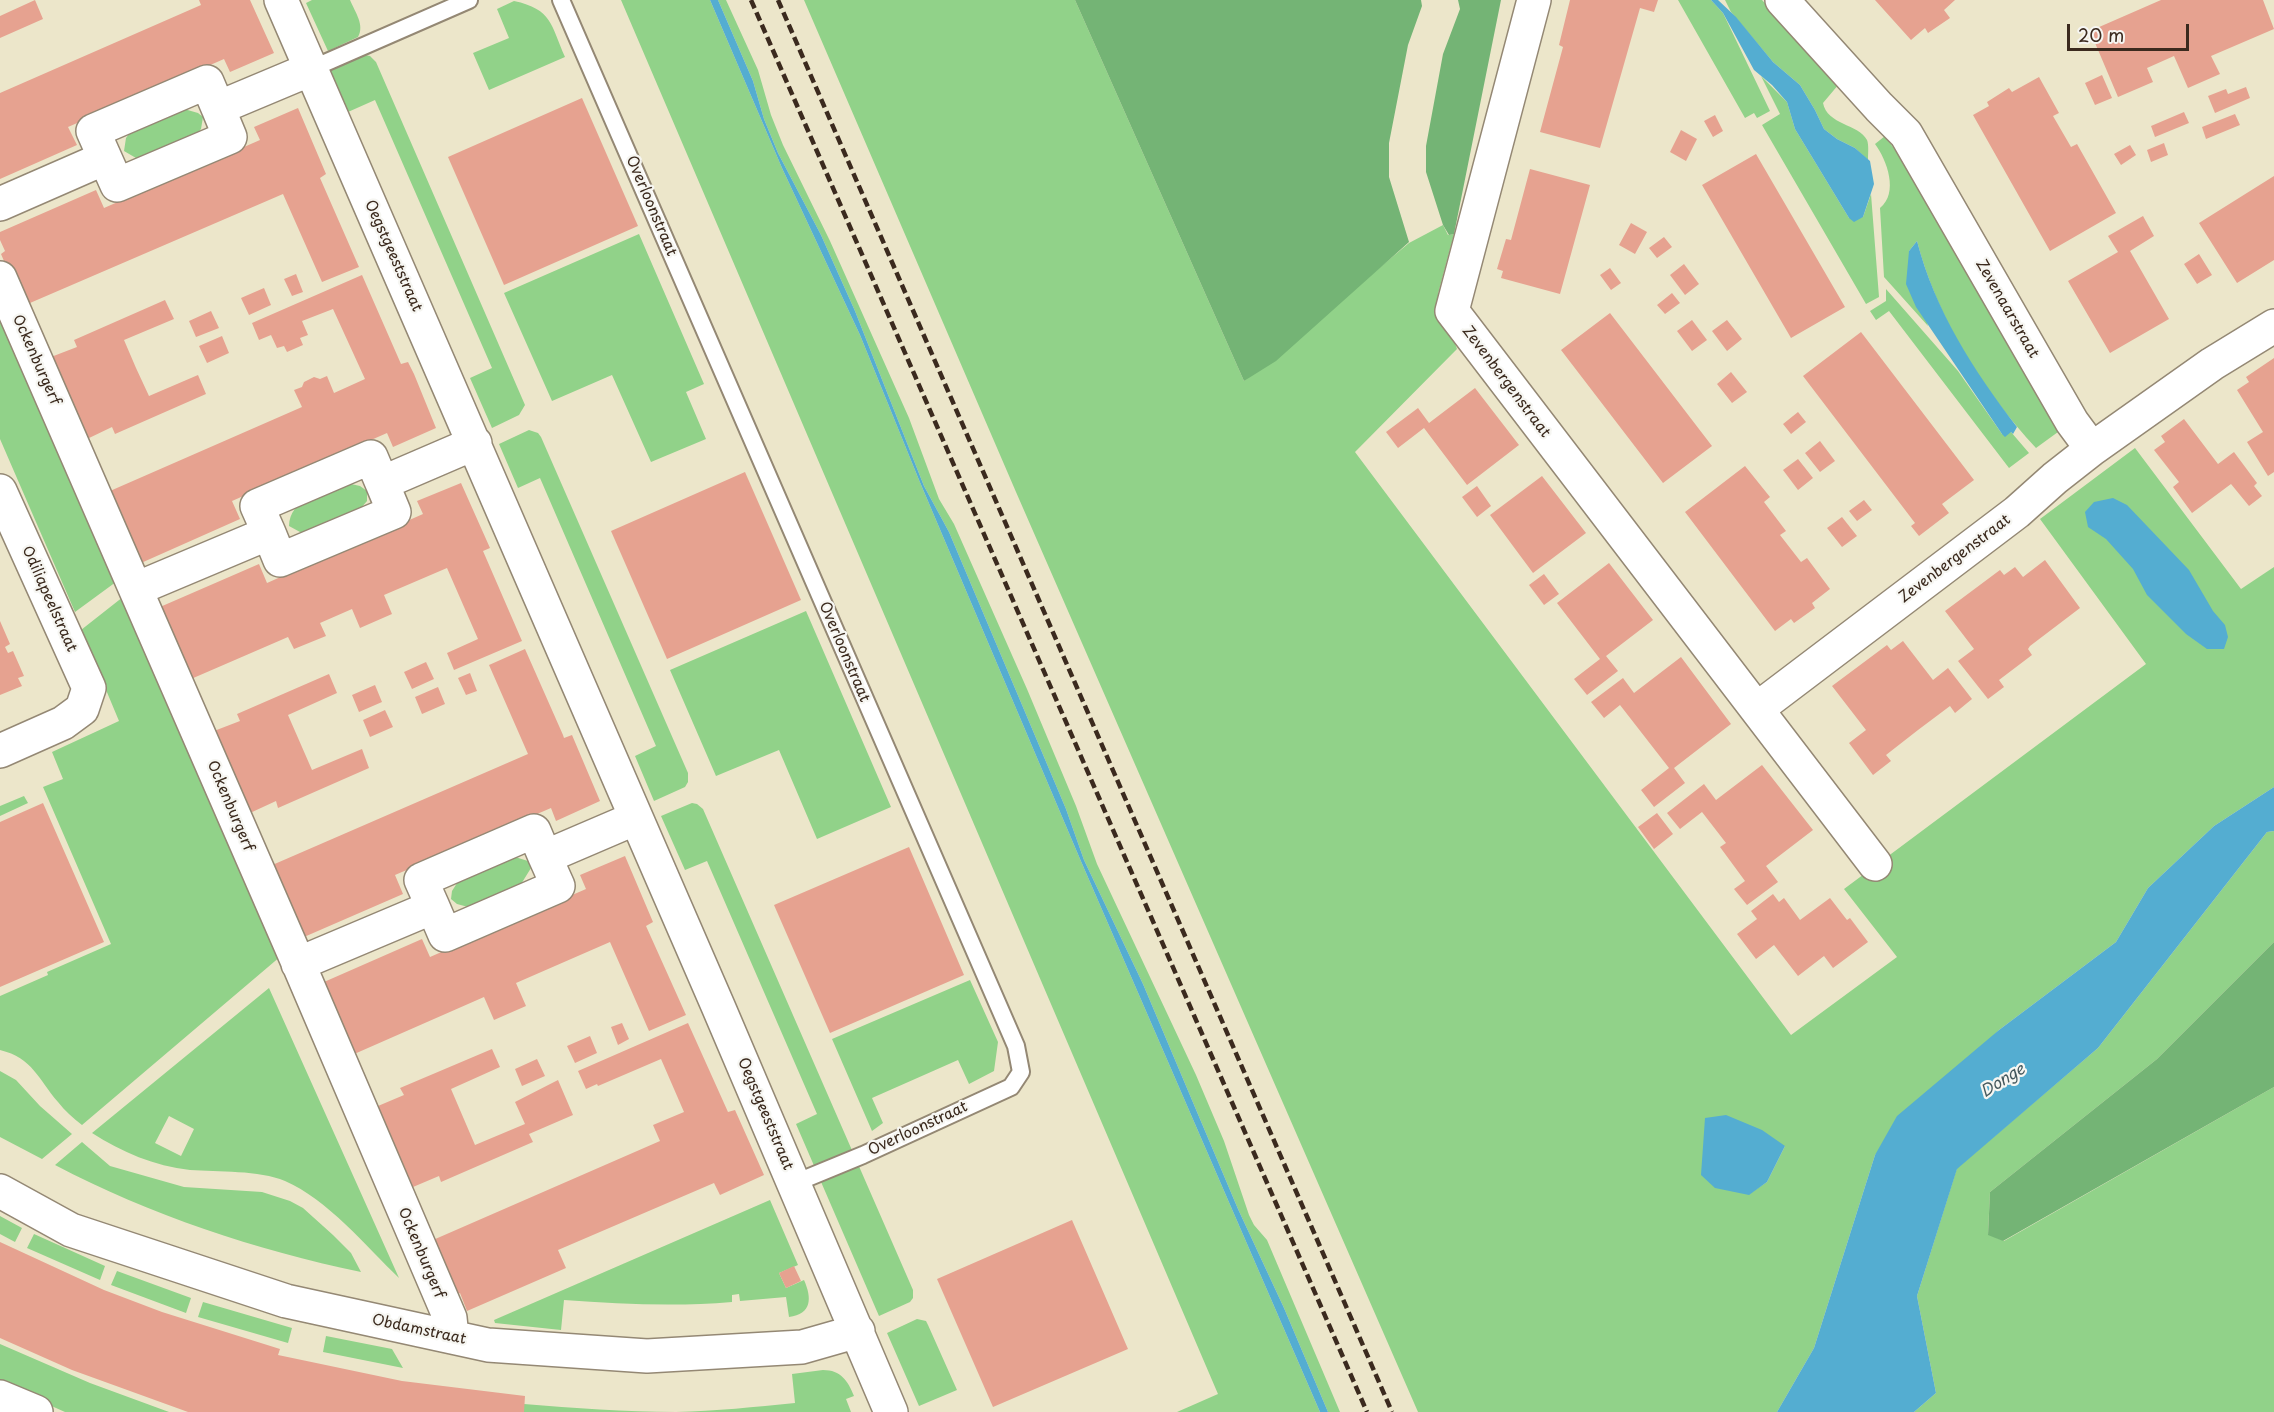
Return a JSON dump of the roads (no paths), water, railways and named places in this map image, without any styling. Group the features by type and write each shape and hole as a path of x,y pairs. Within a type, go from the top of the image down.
{"street":[{"name":"Oegstgeeststraat","path":"281,0 475,443 891,1412"},
{"name":"Zevenbergenstraat","path":"1534,0 1452,311 1875,864"},
{"name":"Zevenaarstraat","path":"1782,0 1879,108 1906,134 2072,422 2092,449"},
{"path":"218,108 311,69"},
{"path":"207,82 230,137 117,185 105,158 93,131 207,82"},
{"path":"0,204 105,158"},
{"name":"Ockenburgerf","path":"0,278 450,1318 452,1337"},
{"path":"2092,449 2212,364 2274,326"},
{"path":"382,483 475,443"},
{"name":"Zevenbergenstraat","path":"1757,709 2017,512 2092,449"},
{"path":"371,457 394,512 280,561 269,533 257,506 371,457"},
{"name":"Odiliapeelstraat","path":"0,491 89,688 82,709 63,723 0,751"},
{"path":"136,590 269,533"},
{"path":"545,857 636,818"},
{"path":"534,831 558,886 444,935 433,907 421,880 534,831"},
{"path":"298,964 433,907"},
{"name":"Obdamstraat","path":"0,1191 71,1230 286,1301 488,1345 647,1356 802,1347 858,1331"},
{"path":"0,1397 36,1412"}],"lane":[{"path":"311,69 469,0"},
{"name":"Overloonstraat","path":"561,0 1016,1046 1021,1072 1011,1087 795,1184"}],"water":[{"path":"710,0 718,0 753,81 764,119 778,153 821,235 855,311 924,486 949,532 1066,809 1084,860 1143,984 1238,1209 1284,1308 1328,1412 1320,1412 1080,859 860,335 782,168"},
{"path":"1711,0 1718,0 1736,17 1773,62 1800,85 1824,129 1855,148 1870,161 1874,184 1863,217 1854,222 1849,218 1795,129 1787,102 1754,70 1723,13"},
{"path":"1917,241 1945,315 1985,384 2017,427 2013,434 2011,432 2005,437 2002,434 1916,307 1906,284 1909,251"},
{"path":"2113,498 2127,505 2189,570 2213,611 2225,625 2228,637 2224,649 2207,649 2186,634 2147,595 2133,569 2106,539 2088,527 2085,512 2094,502"},
{"name":"Donge","path":"2274,787 2274,831 2267,832 2098,1048 1957,1169 1917,1296 1936,1393 1914,1412 1777,1412 1814,1348 1875,1155 1897,1116 1999,1030 2116,942 2148,888 2214,826"},
{"path":"1726,1115 1762,1130 1785,1146 1767,1182 1749,1195 1715,1188 1701,1175 1705,1118"}],"railway":[{"path":"751,0 1367,1412"},
{"path":"778,0 1392,1412"}]}
